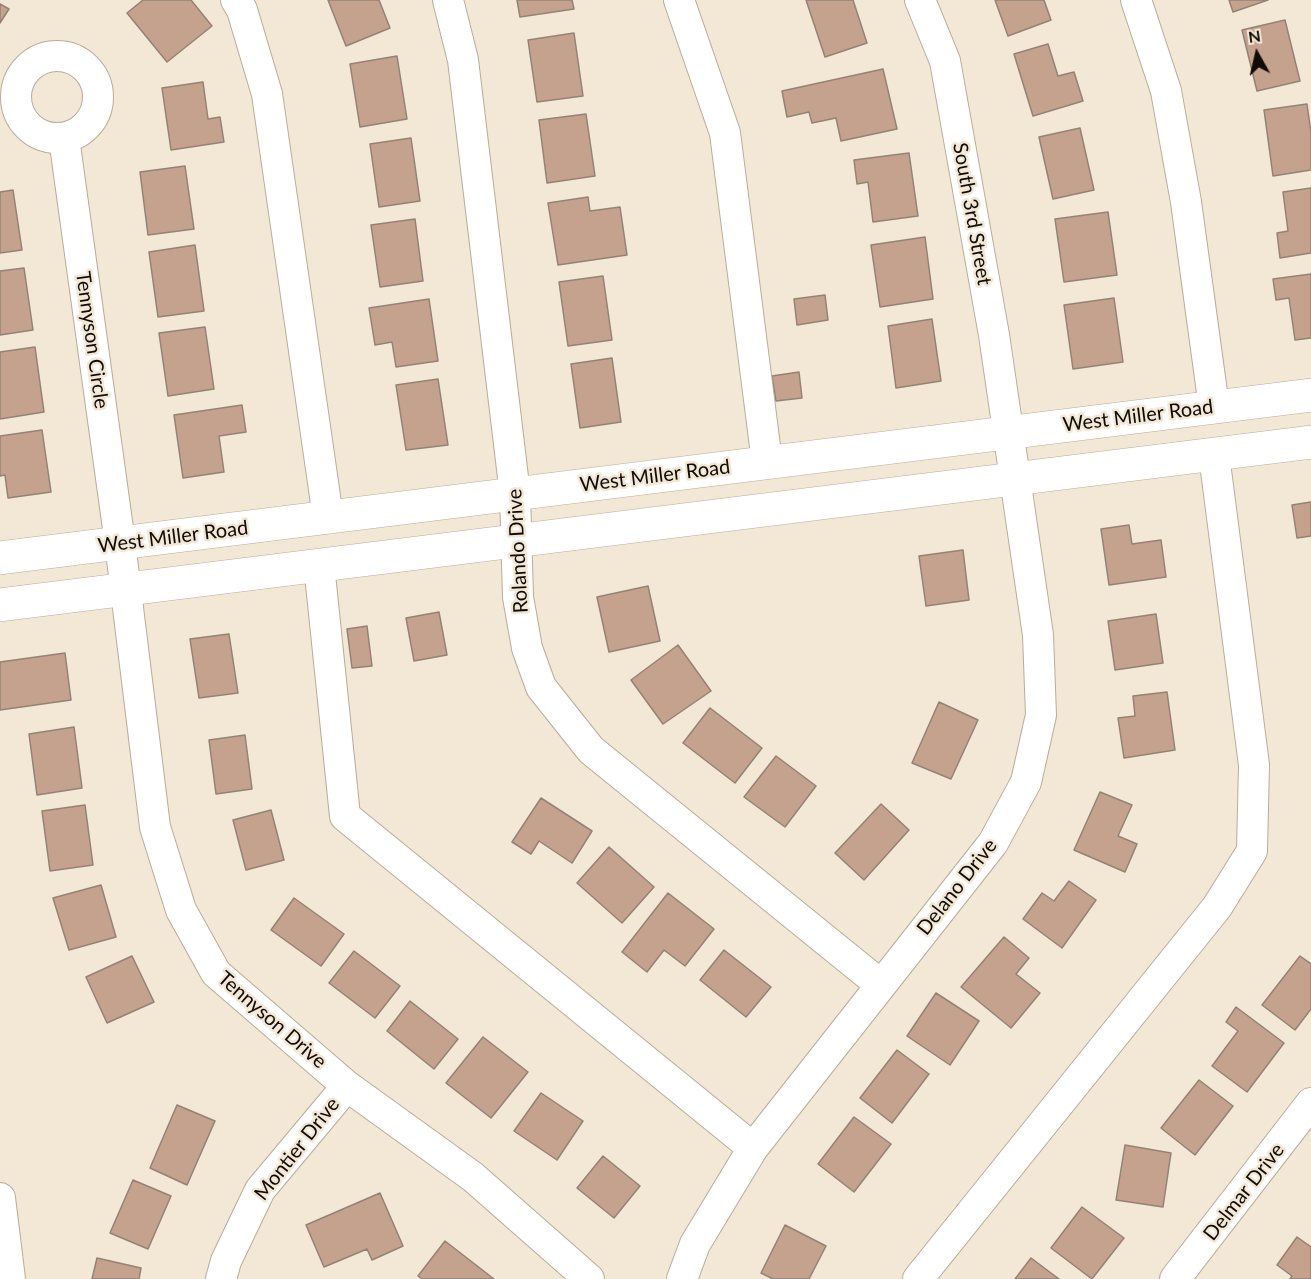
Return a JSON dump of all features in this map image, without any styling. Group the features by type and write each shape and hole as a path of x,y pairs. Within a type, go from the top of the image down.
{"main road":[{"name":"West Miller Road","path":"0,558 1311,395"},
{"path":"0,605 1311,442"}],"street":[{"path":"236,0 242,10 267,94 328,517"},
{"name":"Rolando Drive","path":"448,0 463,60 515,494 518,597 527,648 541,687 591,750 880,985"},
{"path":"679,0 725,133 767,462"},
{"name":"South 3rd Street","path":"920,0 945,61 994,335 1008,432"},
{"path":"1136,0 1166,91 1186,202 1214,407"},
{"name":"Tennyson Circle","path":"64,138 120,543"},
{"name":"Delano Drive","path":"682,1279 695,1244 753,1148 993,843 1026,782 1041,715 1038,635 1008,432"},
{"path":"918,1279 1217,907 1252,851 1254,765 1214,455"},
{"name":"Tennyson Drive","path":"120,543 155,827 181,910 216,973 347,1086 473,1177 590,1279"},
{"path":"319,565 345,816 753,1148"},
{"name":"Montier Drive","path":"220,1279 226,1261 260,1190 347,1086"},
{"name":"Delmar Drive","path":"1175,1279 1311,1103"},
{"path":"0,1198 10,1279"}],"building":[{"path":"143,0 191,0 212,26 167,62 127,13"},
{"path":"328,0 379,0 390,28 346,46"},
{"path":"517,0 572,0 574,9 520,17"},
{"path":"806,0 853,0 867,43 825,57"},
{"path":"995,0 1044,0 1051,20 1008,36"},
{"path":"1229,0 1268,0 1233,12"},
{"path":"0,4 9,9 0,23"},
{"path":"1285,20 1300,81 1257,91 1242,30"},
{"path":"574,33 583,96 537,102 528,40"},
{"path":"1048,44 1058,76 1074,72 1083,101 1033,116 1014,54"},
{"path":"397,56 407,119 360,127 350,64"},
{"path":"883,69 897,129 841,141 836,118 812,123 809,112 787,117 782,91"},
{"path":"203,82 208,119 220,117 224,142 171,150 162,88"},
{"path":"1307,104 1311,133 1311,170 1273,176 1264,110"},
{"path":"586,114 595,176 547,183 539,120"},
{"path":"1080,128 1094,190 1053,199 1039,137"},
{"path":"411,138 420,201 379,207 370,144"},
{"path":"909,153 918,216 873,222 868,182 857,184 854,160"},
{"path":"185,166 194,229 148,235 140,172"},
{"path":"1311,188 1311,253 1280,258 1277,233 1288,231 1283,192"},
{"path":"13,190 22,250 0,253 0,192"},
{"path":"588,197 590,211 620,207 627,255 558,265 548,203"},
{"path":"1108,212 1117,275 1064,282 1055,219"},
{"path":"415,219 423,281 380,287 371,225"},
{"path":"925,237 933,299 880,307 871,245"},
{"path":"195,245 204,311 158,317 149,252"},
{"path":"24,268 33,330 0,335 0,271"},
{"path":"1311,274 1311,338 1295,340 1289,298 1276,300 1273,279"},
{"path":"603,276 612,340 568,346 559,282"},
{"path":"825,295 828,320 797,325 794,299"},
{"path":"1114,298 1123,362 1073,369 1064,305"},
{"path":"429,299 438,361 396,367 392,342 375,345 369,308"},
{"path":"932,319 941,381 896,388 888,326"},
{"path":"205,327 214,389 168,396 159,333"},
{"path":"35,347 44,412 0,419 0,352"},
{"path":"612,358 621,422 580,428 571,364"},
{"path":"799,372 802,398 776,401 772,376"},
{"path":"438,379 448,445 406,450 396,385"},
{"path":"242,405 246,432 219,436 224,472 183,478 174,415"},
{"path":"42,430 51,492 8,498 5,475 0,476 0,436"},
{"path":"1311,502 1311,536 1297,538 1292,505"},
{"path":"1129,525 1132,544 1161,540 1166,577 1109,585 1101,529"},
{"path":"963,550 969,600 926,606 919,556"},
{"path":"648,586 660,641 609,652 597,597"},
{"path":"439,612 447,655 414,661 406,618"},
{"path":"1156,614 1163,663 1115,670 1108,621"},
{"path":"367,626 372,666 352,668 347,629"},
{"path":"229,634 238,693 199,698 190,639"},
{"path":"678,645 711,691 663,724 631,680"},
{"path":"65,653 71,700 0,710 0,662"},
{"path":"1167,692 1175,750 1124,758 1118,718 1135,716 1133,696"},
{"path":"939,702 978,720 951,779 912,763"},
{"path":"710,708 762,748 735,783 683,743"},
{"path":"74,727 82,788 37,795 29,734"},
{"path":"245,735 252,789 216,794 209,740"},
{"path":"776,756 816,786 785,827 744,797"},
{"path":"1100,792 1132,805 1118,836 1137,844 1125,872 1074,850"},
{"path":"541,798 592,831 572,863 539,841 531,854 512,842"},
{"path":"881,804 909,830 864,880 835,853"},
{"path":"85,805 93,865 50,871 42,811"},
{"path":"271,810 284,860 246,870 233,820"},
{"path":"609,847 654,887 622,923 577,883"},
{"path":"1069,881 1096,900 1062,948 1023,919 1042,893 1054,901"},
{"path":"101,885 116,937 69,950 53,898"},
{"path":"668,893 714,929 685,966 664,950 647,972 622,952"},
{"path":"294,898 344,934 321,966 271,930"},
{"path":"1004,937 1029,958 1016,974 1040,993 1011,1028 961,987"},
{"path":"724,950 771,987 746,1017 700,980"},
{"path":"354,951 400,986 375,1018 329,983"},
{"path":"132,956 154,1002 107,1023 86,977"},
{"path":"1300,956 1311,964 1311,1009 1295,1030 1262,1005"},
{"path":"936,993 979,1021 950,1065 907,1036"},
{"path":"410,1001 458,1039 434,1069 387,1031"},
{"path":"1236,1007 1284,1043 1247,1092 1212,1066 1238,1031 1226,1022"},
{"path":"483,1037 528,1072 491,1118 446,1083"},
{"path":"897,1050 929,1074 892,1123 860,1098"},
{"path":"1199,1080 1233,1106 1195,1155 1161,1128"},
{"path":"541,1093 583,1121 557,1160 514,1131"},
{"path":"177,1105 215,1121 187,1185 150,1168"},
{"path":"854,1117 891,1144 854,1192 818,1164"},
{"path":"1125,1145 1171,1153 1163,1207 1116,1200"},
{"path":"603,1156 640,1186 614,1218 577,1188"},
{"path":"133,1180 171,1196 148,1249 110,1233"},
{"path":"380,1193 403,1246 372,1260 367,1249 324,1267 306,1225"},
{"path":"1082,1207 1124,1238 1092,1279 1051,1248"},
{"path":"785,1225 826,1246 809,1279 773,1279 761,1273"},
{"path":"1297,1237 1311,1247 1311,1279 1290,1279 1292,1276 1277,1265"},
{"path":"445,1241 494,1279 422,1279 418,1276"},
{"path":"97,1258 141,1268 139,1279 92,1279"},
{"path":"1031,1258 1059,1279 1015,1279"}]}
